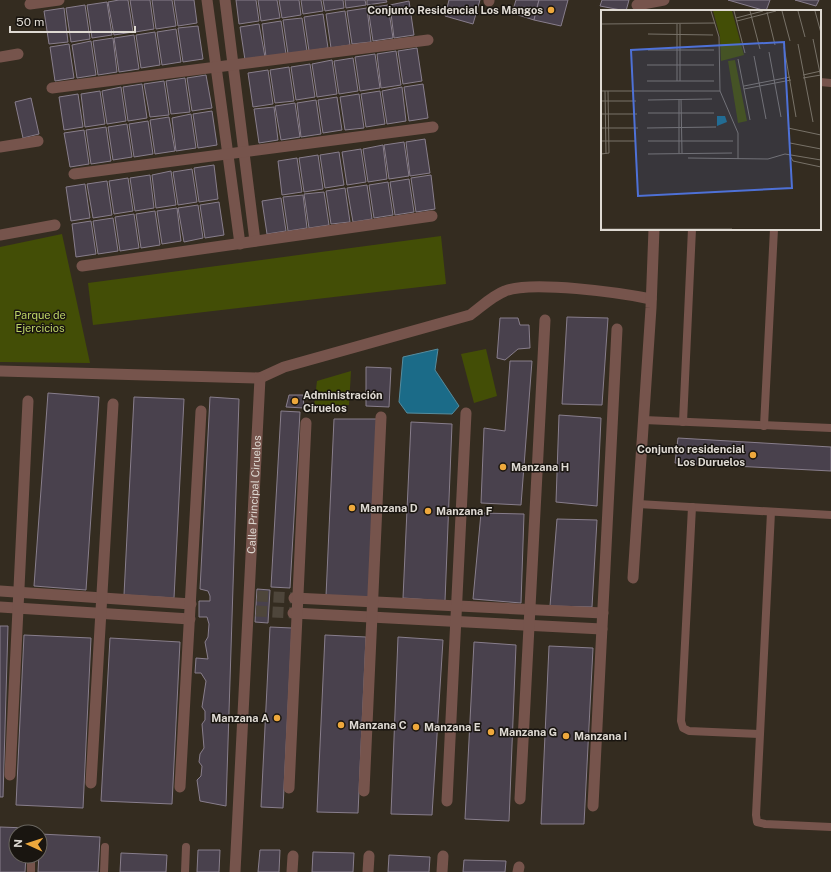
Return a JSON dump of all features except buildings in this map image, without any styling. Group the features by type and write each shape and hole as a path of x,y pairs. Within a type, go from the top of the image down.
{"street":[{"path":"30,4 60,0"},
{"path":"207,0 240,244"},
{"path":"225,0 255,241"},
{"path":"638,5 664,0"},
{"path":"52,88 428,40"},
{"path":"0,57 18,54"},
{"path":"74,174 433,127"},
{"path":"0,147 38,140"},
{"path":"82,266 432,216"},
{"path":"0,235 55,225"},
{"path":"633,578 644,420 654,230"},
{"path":"0,371 260,378 284,367 470,315 490,300 506,291 514,289 552,287 651,299"},
{"path":"520,799 545,320"},
{"path":"593,806 617,329"},
{"name":"Calle Principal Ciruelos","path":"235,872 253,596 260,378"},
{"path":"10,775 28,401"},
{"path":"91,783 113,404"},
{"path":"180,787 201,411"},
{"path":"447,801 466,413"},
{"path":"364,791 381,417"},
{"path":"289,788 295,613 306,423"},
{"path":"0,591 191,604"},
{"path":"296,598 603,613"},
{"path":"0,607 190,619"},
{"path":"295,613 602,629"},
{"path":"292,872 293,856"},
{"path":"368,872 369,856"},
{"path":"442,872 443,856"}],"lane":[{"path":"821,82 831,83"},
{"path":"683,422 692,230"},
{"path":"764,426 774,230"},
{"path":"644,420 831,428"},
{"path":"638,504 831,515"},
{"path":"692,507 681,721 683,728 689,731 759,734"},
{"path":"771,512 759,734 757,822 765,824 831,827"},
{"path":"104,872 105,847"},
{"path":"185,872 186,847"}],"green space":[{"name":"Parque de Ejercicios","path":"62,234 90,363 0,362 0,247"},
{"path":"441,236 446,284 93,325 88,283"},
{"path":"486,349 497,396 474,403 461,354"},
{"path":"351,371 349,405 314,406 317,381"}],"water":[{"path":"438,349 435,370 459,406 452,414 407,413 399,402 403,357"}],"tunnel":[{"path":"257,596 294,598"},
{"path":"256,611 293,613"}],"place":[{"name":"Conjunto Residencial Los Mangos","path":"551,10"},
{"name":"Administración Ciruelos","path":"295,401"},
{"name":"Conjunto residencial Los Duruelos","path":"753,455"},
{"name":"Manzana H","path":"503,467"},
{"name":"Manzana D","path":"352,508"},
{"name":"Manzana F","path":"428,511"},
{"name":"Manzana A","path":"277,718"},
{"name":"Manzana C","path":"341,725"},
{"name":"Manzana E","path":"416,727"},
{"name":"Manzana G","path":"491,732"},
{"name":"Manzana I","path":"566,736"}]}
